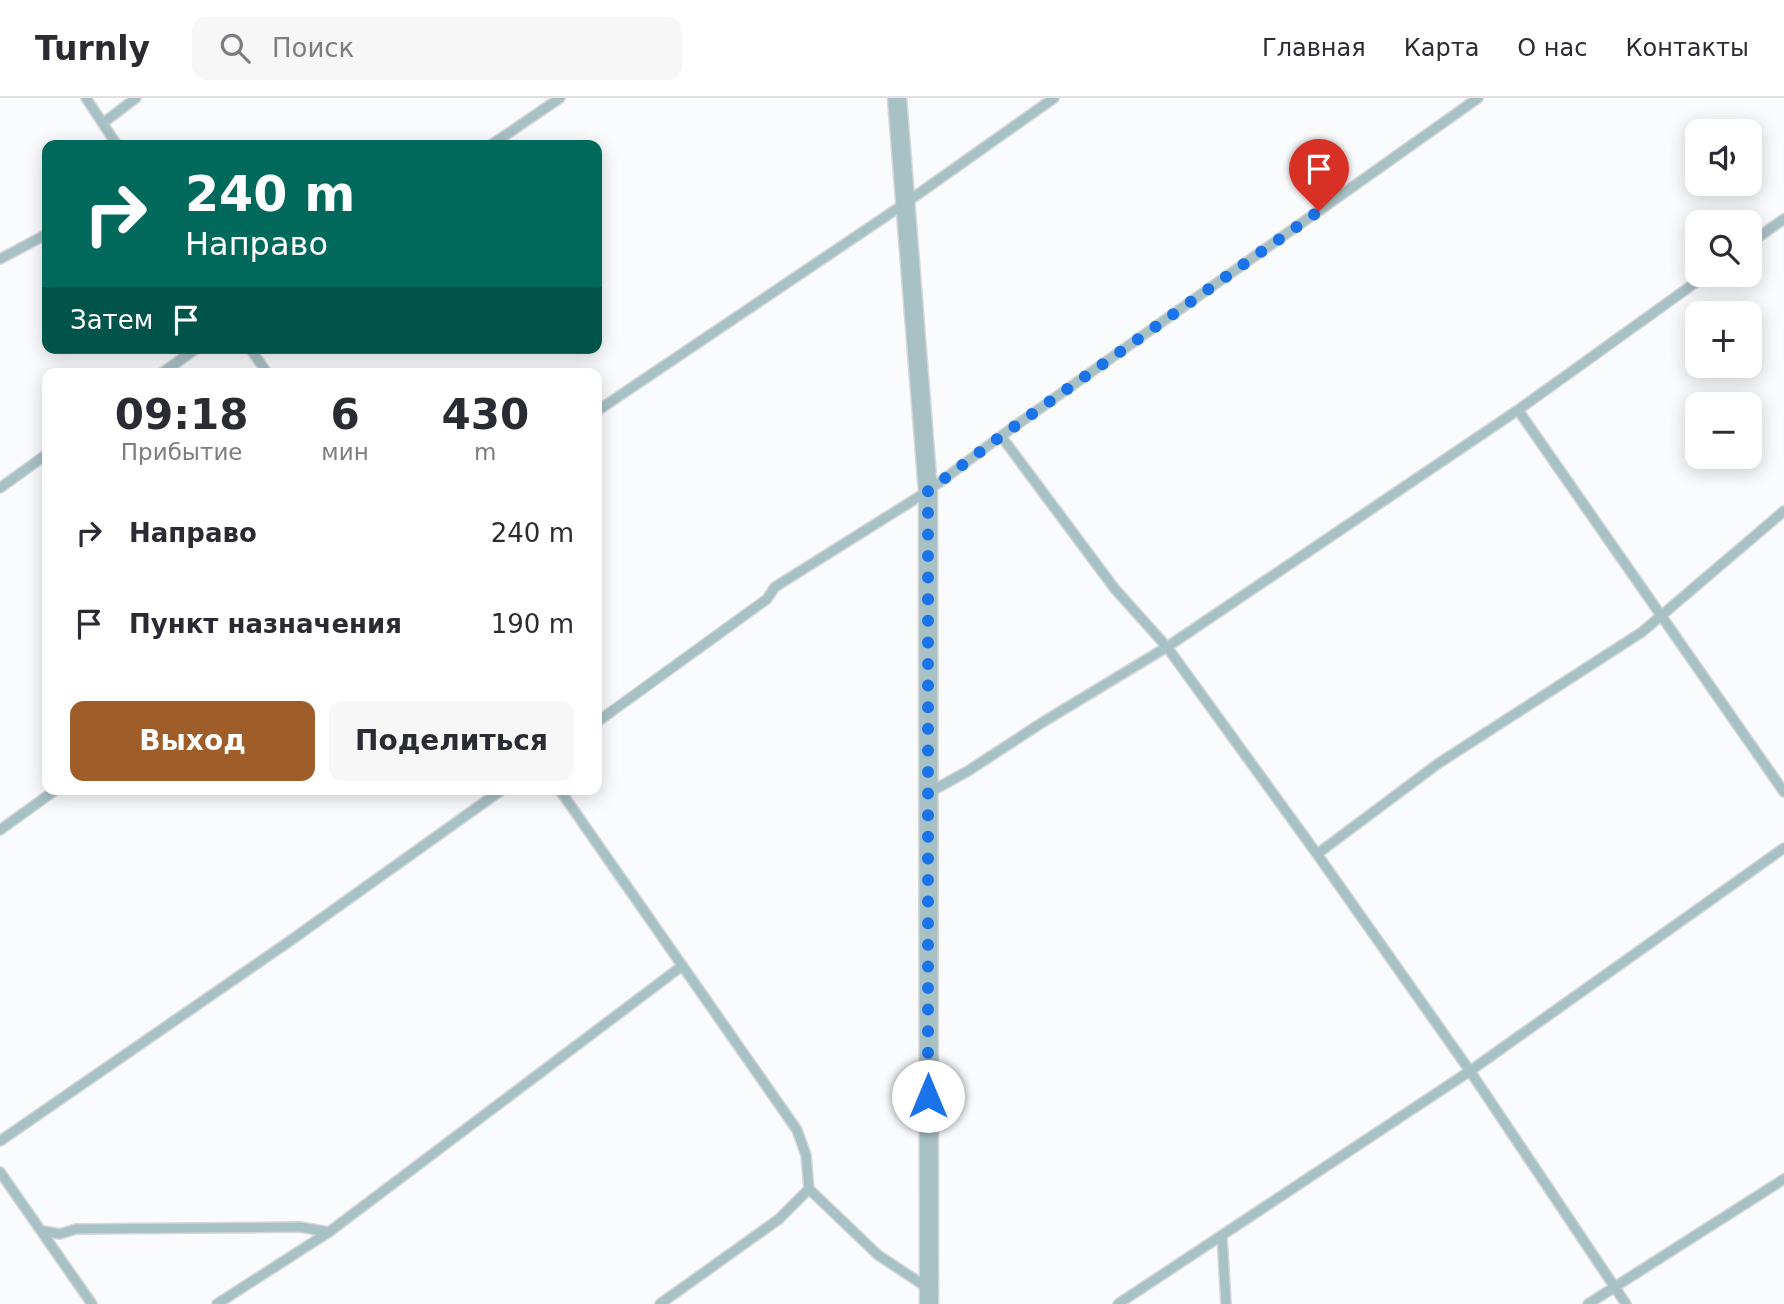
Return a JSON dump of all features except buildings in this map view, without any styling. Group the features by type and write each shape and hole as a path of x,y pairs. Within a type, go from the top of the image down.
{"street":[{"path":"897,98 928,491 929,1296"}],"lane":[{"path":"86,98 114,140"},
{"path":"103,123 136,98"},
{"path":"498,140 560,98"},
{"path":"602,408 907,202 1054,98"},
{"path":"602,718 767,599 775,587 928,491 1001,436 1478,98"},
{"path":"1762,235 1784,219"},
{"path":"0,259 42,237"},
{"path":"928,793 1167,647 1518,410 1689,287"},
{"path":"169,368 189,354"},
{"path":"1518,410 1784,792"},
{"path":"1001,436 1115,589 1167,647 1317,854 1470,1071 1626,1304"},
{"path":"0,487 42,458"},
{"path":"1317,854 1439,764 1642,632 1784,511"},
{"path":"0,830 49,795"},
{"path":"0,1141 287,943 495,795"},
{"path":"563,795 797,1130 806,1155 809,1189 878,1255 929,1296"},
{"path":"1118,1304 1470,1071 1784,848"},
{"path":"216,1304 329,1232 682,966"},
{"path":"0,1172 92,1304"},
{"path":"1588,1304 1784,1179"},
{"path":"660,1304 779,1219 809,1189"},
{"path":"43,1231 60,1234 76,1229 300,1227 329,1232"},
{"path":"1222,1236 1226,1304"}],"route":[{"path":"928,1096 928,491 1001,436 1319,211"}]}
